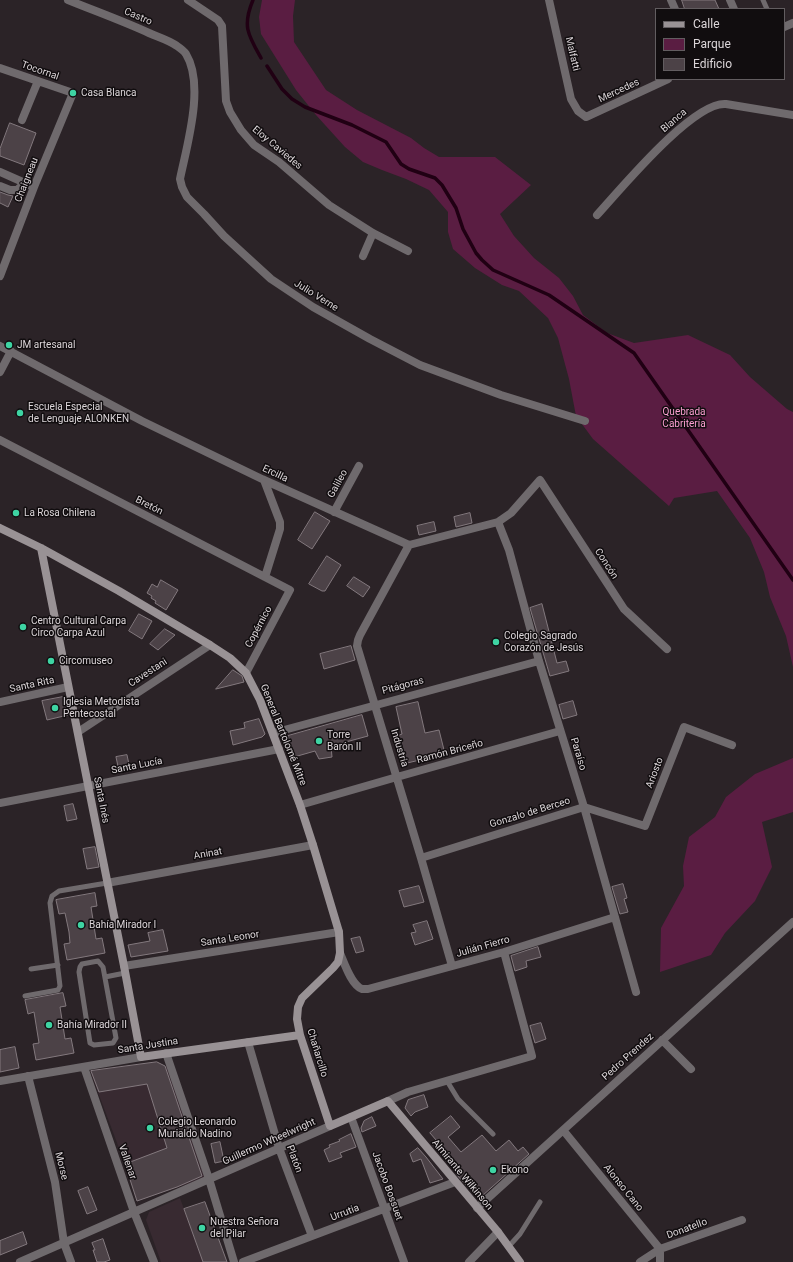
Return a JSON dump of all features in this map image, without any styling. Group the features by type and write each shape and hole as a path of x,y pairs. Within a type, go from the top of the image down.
{"street":[{"name":"Castro","path":"68,0 135,26 176,45 185,53 191,65"},
{"name":"Eloy Caviedes","path":"188,0 218,20 222,26 226,101 230,112 241,130 254,145 279,162 329,205 373,233 408,251"},
{"name":"Malfatti","path":"549,0 571,99 578,111"},
{"name":"Julio Verne","path":"191,65 194,78 194,99 190,130 180,179 182,187 187,197 224,236 271,279 313,307 376,342 420,364 501,395 585,421"},
{"name":"Tocornal","path":"0,68 73,93"},
{"name":"Mercedes","path":"578,111 586,117 666,80"},
{"path":"22,120 38,81"},
{"name":"Chaigneau","path":"1,272 73,93"},
{"name":"Blanca","path":"597,215 676,130 715,104 726,104 793,115"},
{"path":"0,172 34,187"},
{"path":"0,186 10,190 17,190 25,183"},
{"path":"364,256 373,233"},
{"name":"Ercilla","path":"0,346 142,421 264,480 409,545"},
{"path":"0,372 11,351"},
{"name":"Bretón","path":"0,440 290,590"},
{"name":"Galileo","path":"334,512 359,466"},
{"path":"264,480 280,522 280,529 265,577"},
{"name":"Concón","path":"498,522 511,513 540,480 624,609 667,649"},
{"path":"409,545 498,522"},
{"name":"Paraíso","path":"498,522 508,550 539,661 584,807 636,992"},
{"name":"General Bartolomé Mitre","path":"0,528 41,548 119,591 210,645 230,658 246,673 260,700 300,805 339,932 340,953 349,975 356,986"},
{"name":"Industria","path":"409,545 358,640 358,646 452,966"},
{"name":"Santa Inés","path":"41,548 141,1057"},
{"name":"Copérnico","path":"246,673 290,590"},
{"name":"Cavestani","path":"78,732 210,645"},
{"name":"Pitágoras","path":"273,733 375,704 539,661"},
{"name":"Santa Rita","path":"0,702 68,687"},
{"name":"Ariosto","path":"645,826 684,727 732,746"},
{"name":"Ramón Briceño","path":"300,805 560,732"},
{"name":"Santa Lucía","path":"0,803 279,749"},
{"name":"Gonzalo de Berceo","path":"421,858 584,807 645,826"},
{"name":"Aninat","path":"107,883 313,845"},
{"name":"Julián Fierro","path":"356,986 361,989 368,989 504,952 615,917"},
{"name":"Pedro Prendez","path":"477,1208 793,922"},
{"name":"Santa Leonor","path":"125,970 339,932"},
{"name":"Guillermo Wheelwright","path":"20,1262 408,1092 532,1056 504,952"},
{"name":"Chañarcillo","path":"330,1126 300,1035 297,1019 298,1007 302,998 333,968 338,962 340,953"},
{"name":"Santa Justina","path":"0,1081 166,1053 300,1035"},
{"path":"662,1040 691,1069"},
{"name":"Platón","path":"248,1042 279,1148 312,1236"},
{"path":"166,1053 209,1179 234,1262"},
{"name":"Vallenar","path":"84,1067 134,1212 154,1262"},
{"name":"Morse","path":"28,1076 55,1182 64,1243 71,1262"},
{"name":"Almirante Wilkinson","path":"388,1101 498,1232 520,1262"},
{"name":"Jacobo Bossuet","path":"351,1117 404,1262"},
{"name":"Alonso Cano","path":"562,1130 660,1249"},
{"name":"Urrutia","path":"243,1262 455,1182"},
{"name":"Donatello","path":"640,1262 660,1249 742,1220"},
{"path":"469,1262 498,1232"},
{"path":"660,1249 660,1262"}],"lane":[{"path":"25,996 58,990 60,986 50,903 52,896 59,891 107,883"},
{"path":"98,962 103,966 105,977 116,1038 113,1043 94,1045 90,1043 80,967 82,964 98,962"},
{"path":"31,969 58,965"},
{"path":"105,977 125,970"},
{"path":"447,1081 458,1099 493,1134"},
{"path":"509,1246 520,1234 540,1202"}],"shaded area":[{"name":"Colegio Leonardo Murialdo Nadino","path":"157,1062 167,1067 205,1178 137,1201 125,1164 90,1071"},
{"path":"180,1198 203,1262 161,1262 146,1220 149,1212"}],"green space":[{"name":"Quebrada Cabritería","path":"262,0 295,0 293,16 294,42 326,90 357,110 411,138 439,157 495,157 531,185 500,214 514,236 534,258 559,278 573,296 583,315 607,333 634,343 688,335 730,355 750,377 787,409 793,412 793,667 786,636 770,597 764,572 750,538 717,491 674,498 669,506 593,439 576,416 569,379 558,338 548,318 519,291 502,285 475,268 453,249 448,232 448,212 429,190 363,162 345,147 316,115 296,90 261,34 259,17"},
{"path":"793,758 793,812 762,822 772,867 755,901 725,933 711,955 660,972 661,928 684,886 683,866 689,837 715,817 726,797 755,774"}],"building":[{"path":"682,0 715,0 719,8 685,8"},
{"path":"10,123 36,133 24,165 0,156 0,149"},
{"path":"0,192 13,196 8,207 0,203"},
{"path":"315,512 330,521 312,549 298,540"},
{"path":"470,513 472,523 456,527 454,517"},
{"path":"434,522 436,531 419,535 417,526"},
{"path":"327,556 341,565 325,591 322,591 309,584"},
{"path":"354,577 370,587 363,597 347,586"},
{"path":"161,580 178,590 166,610 155,603 156,601 151,598 152,596 147,593 152,584 157,587"},
{"path":"542,604 557,663 566,661 569,671 550,676 530,608"},
{"path":"139,614 152,621 142,639 129,631"},
{"path":"165,629 175,635 158,650 150,644"},
{"path":"351,646 355,660 324,669 320,654"},
{"path":"233,670 242,676 244,682 216,689"},
{"name":"Iglesia Metodista Pentecostal","path":"63,697 68,715 47,720 42,701"},
{"path":"573,701 577,715 563,719 559,705"},
{"path":"418,702 425,733 439,730 445,754 403,764 397,736 402,734 396,707"},
{"name":"Torre Barón II","path":"362,715 368,736 331,746 332,757 319,759 315,751 294,757 288,736"},
{"path":"259,719 265,734 262,737 233,745 230,731 245,728 244,723"},
{"path":"127,755 130,769 119,771 116,757"},
{"path":"73,804 77,819 67,821 64,806"},
{"path":"95,847 99,867 87,869 83,849"},
{"path":"623,884 627,898 624,899 628,912 620,914 612,887"},
{"path":"419,886 424,902 404,907 399,891"},
{"name":"Bahía Mirador I","path":"95,893 97,906 91,907 96,939 102,938 105,953 67,960 64,944 70,943 69,932 65,913 59,914 56,900"},
{"path":"427,921 433,939 415,945 411,933 416,932 413,925"},
{"path":"163,930 168,951 131,957 128,945 150,941 148,933"},
{"path":"360,937 364,951 356,953 351,939"},
{"path":"538,947 541,957 526,961 527,967 515,971 511,956"},
{"name":"Bahía Mirador II","path":"63,993 66,1006 60,1007 65,1039 71,1038 74,1053 36,1060 33,1044 39,1043 34,1012 28,1014 25,1000"},
{"path":"541,1023 546,1039 535,1043 530,1026"},
{"path":"15,1047 19,1068 0,1072 0,1050"},
{"name":"Colegio Leonardo Murialdo Nadino","path":"157,1062 165,1066 202,1176 177,1187 137,1201 125,1164 167,1148 147,1084 99,1092 91,1071"},
{"path":"424,1095 428,1107 415,1112 411,1116 405,1108 408,1100"},
{"path":"451,1116 460,1127 448,1137 461,1152 482,1135 496,1151 509,1140 518,1151 523,1147 529,1154 482,1196 476,1196 456,1174 461,1169 430,1133"},
{"path":"372,1117 376,1126 362,1132 361,1128 364,1121"},
{"path":"351,1134 356,1147 340,1153 342,1157 329,1162 324,1150 330,1147 329,1145 340,1141 339,1140"},
{"path":"220,1142 224,1161 215,1163 211,1144"},
{"path":"418,1148 443,1179 430,1183 421,1159 413,1162 410,1154"},
{"path":"88,1187 97,1210 87,1214 78,1191"},
{"name":"Nuestra Señora del Pilar","path":"205,1202 227,1262 203,1262 184,1209"},
{"path":"23,1232 27,1244 0,1255 0,1241"},
{"path":"103,1239 110,1260 97,1262 92,1243"}],"waterway":[{"path":"253,0 247,24 250,36 261,58"},
{"name":"Quebrada Cabritería","path":"267,66 282,89 292,99 305,107 352,125 386,142 401,164 409,169 435,178 442,185 456,208 463,229 476,253 493,270 549,295 634,353 793,580"}],"place":[{"name":"Casa Blanca","path":"73,93"},
{"name":"JM artesanal","path":"9,345"},
{"name":"Escuela Especial de Lenguaje ALONKEN","path":"20,413"},
{"name":"La Rosa Chilena","path":"16,513"},
{"name":"Centro Cultural Carpa Circo Carpa Azul","path":"23,627"},
{"name":"Colegio Sagrado Corazón de Jesús","path":"496,642"},
{"name":"Circomuseo","path":"51,661"},
{"name":"Iglesia Metodista Pentecostal","path":"55,708"},
{"name":"Torre Barón II","path":"319,741"},
{"name":"Bahía Mirador I","path":"81,925"},
{"name":"Bahía Mirador II","path":"49,1025"},
{"name":"Colegio Leonardo Murialdo Nadino","path":"150,1128"},
{"name":"Ekono","path":"493,1170"},
{"name":"Nuestra Señora del Pilar","path":"202,1228"}]}
